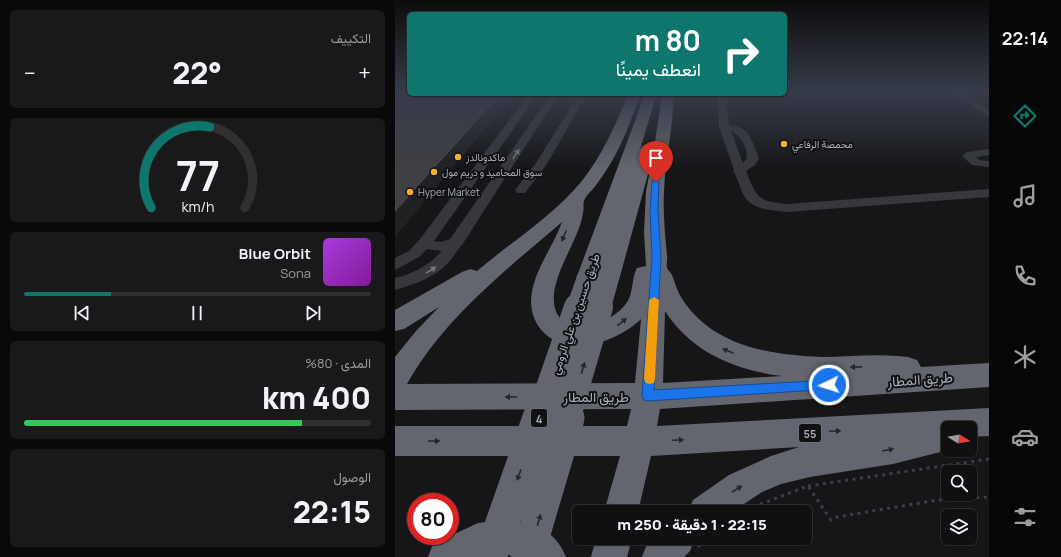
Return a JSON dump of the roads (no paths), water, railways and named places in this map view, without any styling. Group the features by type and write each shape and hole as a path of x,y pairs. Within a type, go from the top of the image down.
{"highway":[{"path":"395,380 413,353 442,317 475,284 575,199 608,156 625,118"},
{"name":"طريق حسين بن علي الرومي","path":"527,557 598,280 644,118"},
{"name":"طريق حسين بن علي الرومي","path":"490,557 598,280 658,118"},
{"path":"666,118 655,191 654,232 657,257 663,283 673,307 681,318 695,331 725,350 759,361 780,365 823,368 893,366 921,370 950,377"},
{"path":"575,199 573,214 545,285 543,311 545,318 554,328 568,334 586,336 604,332 620,324 638,304 643,289 646,268 657,257"},
{"path":"395,322 437,298 527,240"},
{"path":"623,505 639,442 648,396 657,257"},
{"name":"طريق المطار","path":"395,397 661,396 989,375"},
{"name":"55","path":"395,440 639,442 980,425"},
{"path":"714,505 740,487 780,468 821,459 891,450 941,437"},
{"path":"446,557 478,541 509,537 535,545 548,557"},
{"path":"609,557 612,545"},
{"path":"660,557 671,545"}],"lane":[{"path":"395,265 414,254 425,242 516,118"},
{"path":"395,284 423,274 438,266 457,242 539,118"},
{"path":"521,190 541,164 569,118"},
{"path":"723,118 724,127 739,171 751,197 760,203 780,208 989,193"},
{"path":"724,127 736,128 743,132 753,155 751,162 739,171"},
{"path":"989,152 971,154 968,156 978,164 989,164"},
{"path":"425,242 428,245 441,247 457,242"}],"place":[{"name":"محمصة الرفاعي","path":"784,144"},
{"name":"ماكدونالدز","path":"458,157"},
{"name":"سوق المحاميد و دريم مول","path":"434,172"},
{"name":"Hyper Market","path":"410,192"}]}
